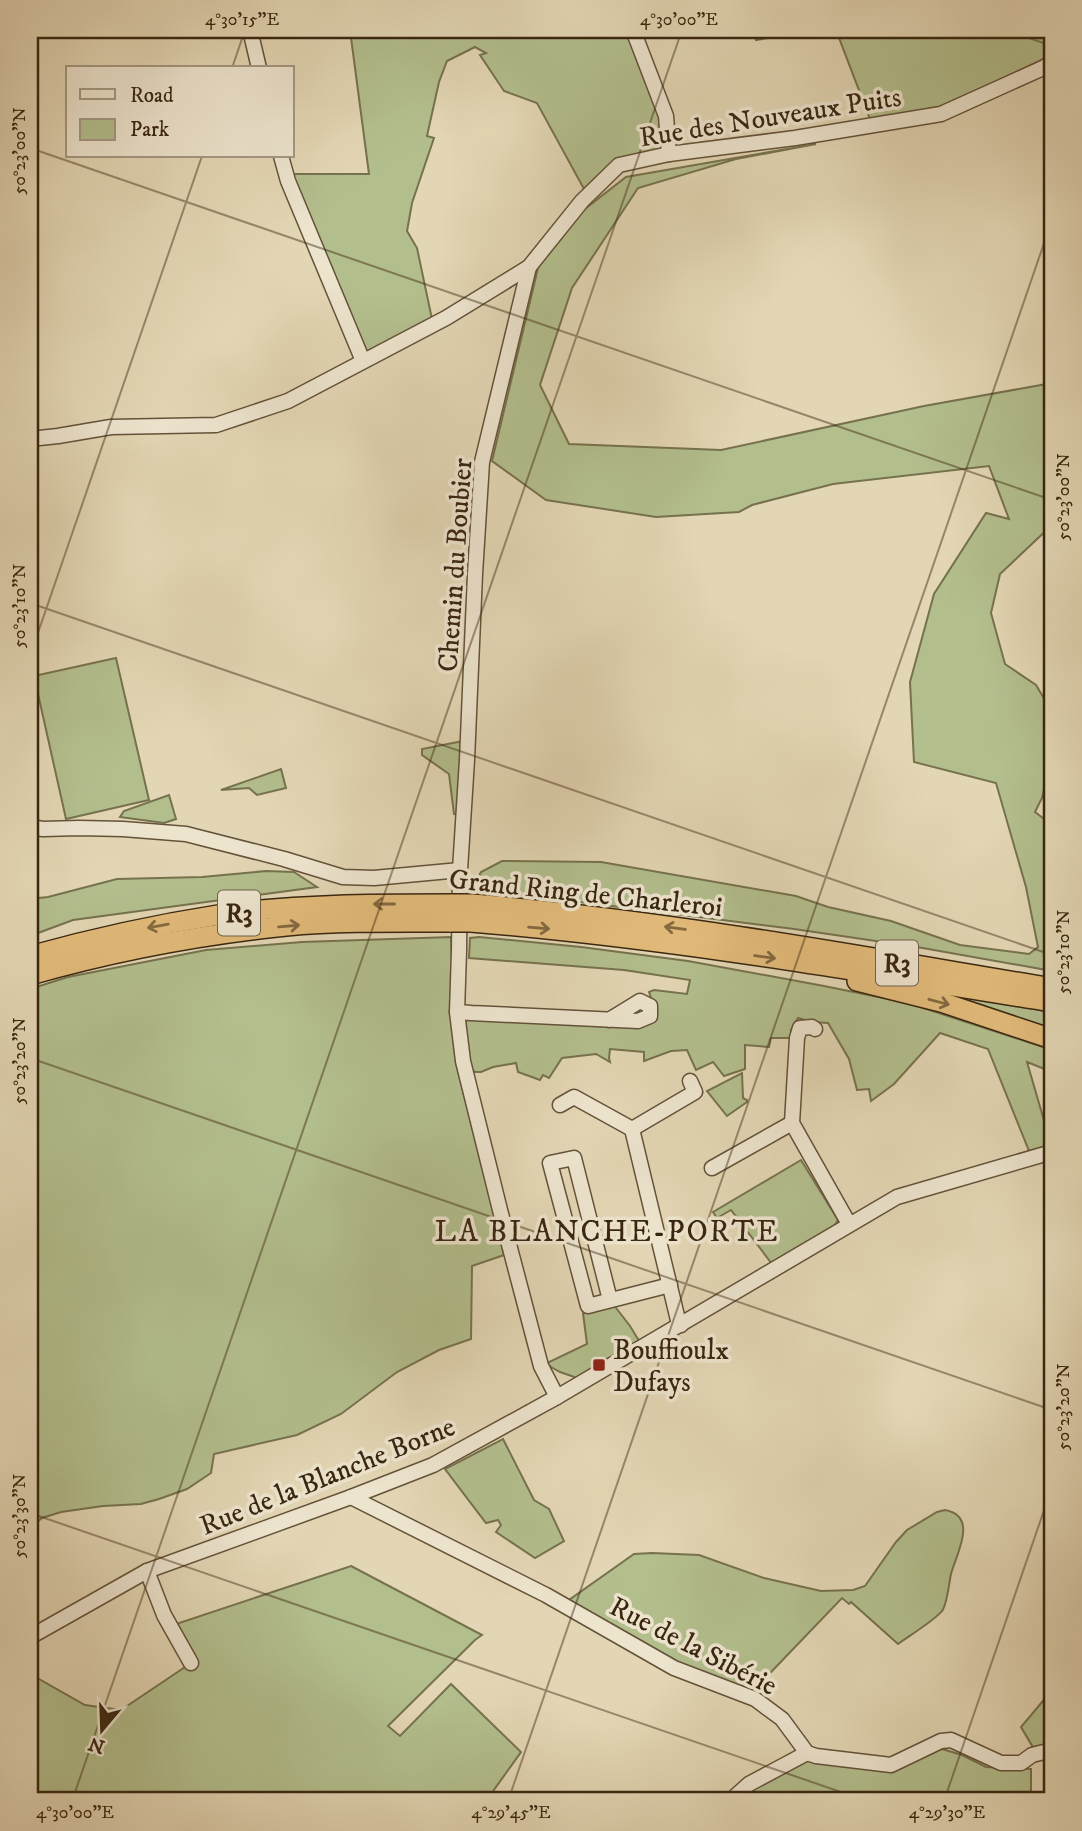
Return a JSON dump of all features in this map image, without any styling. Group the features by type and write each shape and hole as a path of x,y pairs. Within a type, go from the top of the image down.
{"highway":[{"name":"Grand Ring de Charleroi","path":"30,956 95,939 218,915 356,904 462,913 550,929 803,962 1052,1002"},
{"name":"Grand Ring de Charleroi","path":"30,975 151,945 219,934 462,913 553,911 626,920 1052,988"},
{"path":"803,962 869,986 941,1002 1052,1039"}],"street":[{"path":"250,30 258,66"},
{"path":"632,30 666,116 669,154"},
{"name":"Rue des Nouveaux Puits","path":"530,267 582,201 619,165 669,154 795,138 941,114 1052,62"},
{"path":"282,158 288,181 363,362"},
{"path":"30,439 111,427 216,425 288,401 446,318 530,267"},
{"name":"Chemin du Boubier","path":"530,267 482,462 460,870 457,1012 463,1061 500,1210 541,1366 557,1397"},
{"path":"30,827 123,829 186,834 343,877 374,878 460,870"},
{"path":"457,1012 609,1020"},
{"path":"815,1029 800,1028 797,1038 792,1123 849,1224"},
{"path":"632,1129 695,1092 690,1081"},
{"path":"560,1105 574,1097 632,1129 681,1325"},
{"path":"712,1168 792,1123"},
{"name":"Rue de la Blanche Borne","path":"30,1637 147,1571 433,1465 557,1397 897,1197 1052,1152"},
{"path":"610,1300 574,1158 550,1163 588,1306 670,1285"},
{"name":"Rue de la Sibérie","path":"351,1497 546,1595 674,1668 755,1699 782,1719 807,1753"},
{"path":"147,1571 164,1615 191,1663"},
{"path":"730,1801 749,1784 807,1753 891,1765 941,1741 951,1740 1000,1763 1021,1763 1032,1755 1052,1750"},
{"path":"1032,1755 1052,1762"}],"green space":[{"path":"350,30 630,30 664,118 664,150 615,161 584,189 537,103 504,91 480,55 486,53 475,47 447,61 439,82 427,136 434,138 412,203 407,231 417,248 432,319 373,351 361,349 287,174 369,174"},
{"path":"753,30 814,30 756,40"},
{"path":"836,30 1052,30 1052,55 944,106 870,119"},
{"path":"816,144 736,159 638,188 572,288 540,385 569,444 721,450 924,406 1052,383 1052,525 1000,574 991,613 1005,664 1036,685 1048,705 1052,756 1042,798 1035,812 1052,825 1052,971 917,947 476,889 474,885 481,872 502,861 601,862 796,896 828,907 891,921 960,945 1029,954 1038,947 1026,887 996,783 914,762 910,682 934,594 986,513 1009,519 989,466 833,484 752,505 739,512 656,517 546,500 492,461 538,268 576,216 626,177"},
{"path":"116,658 149,800 66,819 34,676"},
{"path":"463,741 460,815 454,814 449,774 422,755 422,749"},
{"path":"281,769 286,788 257,795 249,788 221,790"},
{"path":"169,795 176,819 164,823 120,817 124,811"},
{"path":"266,871 294,872 317,887 73,920 30,936 30,899 117,879 202,877"},
{"path":"451,937 456,1063 504,1255 472,1266 471,1339 439,1350 397,1372 341,1414 297,1435 214,1454 211,1473 187,1489 141,1504 61,1512 42,1518 30,1528 30,989 68,977 206,950 302,942"},
{"path":"470,938 688,961 824,986 908,1003 1052,1050 1052,1072 1027,1062 1052,1148 1029,1151 988,1049 940,1033 894,1084 871,1101 869,1089 857,1090 849,1059 828,1023 798,1018 791,1030 791,1038 771,1038 769,1047 745,1045 745,1069 724,1076 713,1062 696,1070 687,1050 671,1051 644,1061 644,1052 610,1049 610,1062 596,1054 562,1058 549,1078 543,1075 540,1080 518,1072 516,1063 475,1072 466,1064 466,1019 638,1025 654,1007 649,992 654,990 687,994 690,980 624,970 469,958"},
{"path":"957,996 1052,1012 1052,1035 953,1002"},
{"path":"742,1073 743,1098 747,1102 727,1116 707,1091"},
{"path":"801,1160 838,1220 835,1225 772,1264 731,1210 717,1218 713,1212"},
{"path":"613,1304 641,1344 577,1378 560,1372 547,1363 587,1344 583,1313"},
{"path":"503,1439 534,1500 549,1509 564,1541 535,1558 496,1532 501,1525 498,1520 486,1523 445,1469"},
{"path":"945,1510 961,1520 963,1537 945,1604 939,1615 898,1644 851,1602 849,1604 842,1598 751,1693 682,1664 569,1600 634,1554 652,1553 699,1555 764,1578 821,1591 853,1590 865,1586 907,1530"},
{"path":"351,1566 482,1635 388,1726 400,1736 451,1684 521,1752 486,1801 30,1801 30,1674 85,1705 121,1710 191,1663 170,1626"},
{"path":"1052,1690 1052,1750 1037,1754 1021,1727"},
{"path":"939,1748 962,1755 986,1767 1031,1769 1031,1801 736,1801 749,1788 809,1759 904,1766"}],"place":[{"name":"Bouffioulx Dufays","path":"599,1365"}],"district":[{"name":"LA BLANCHE-PORTE","path":"607,1231"}]}
